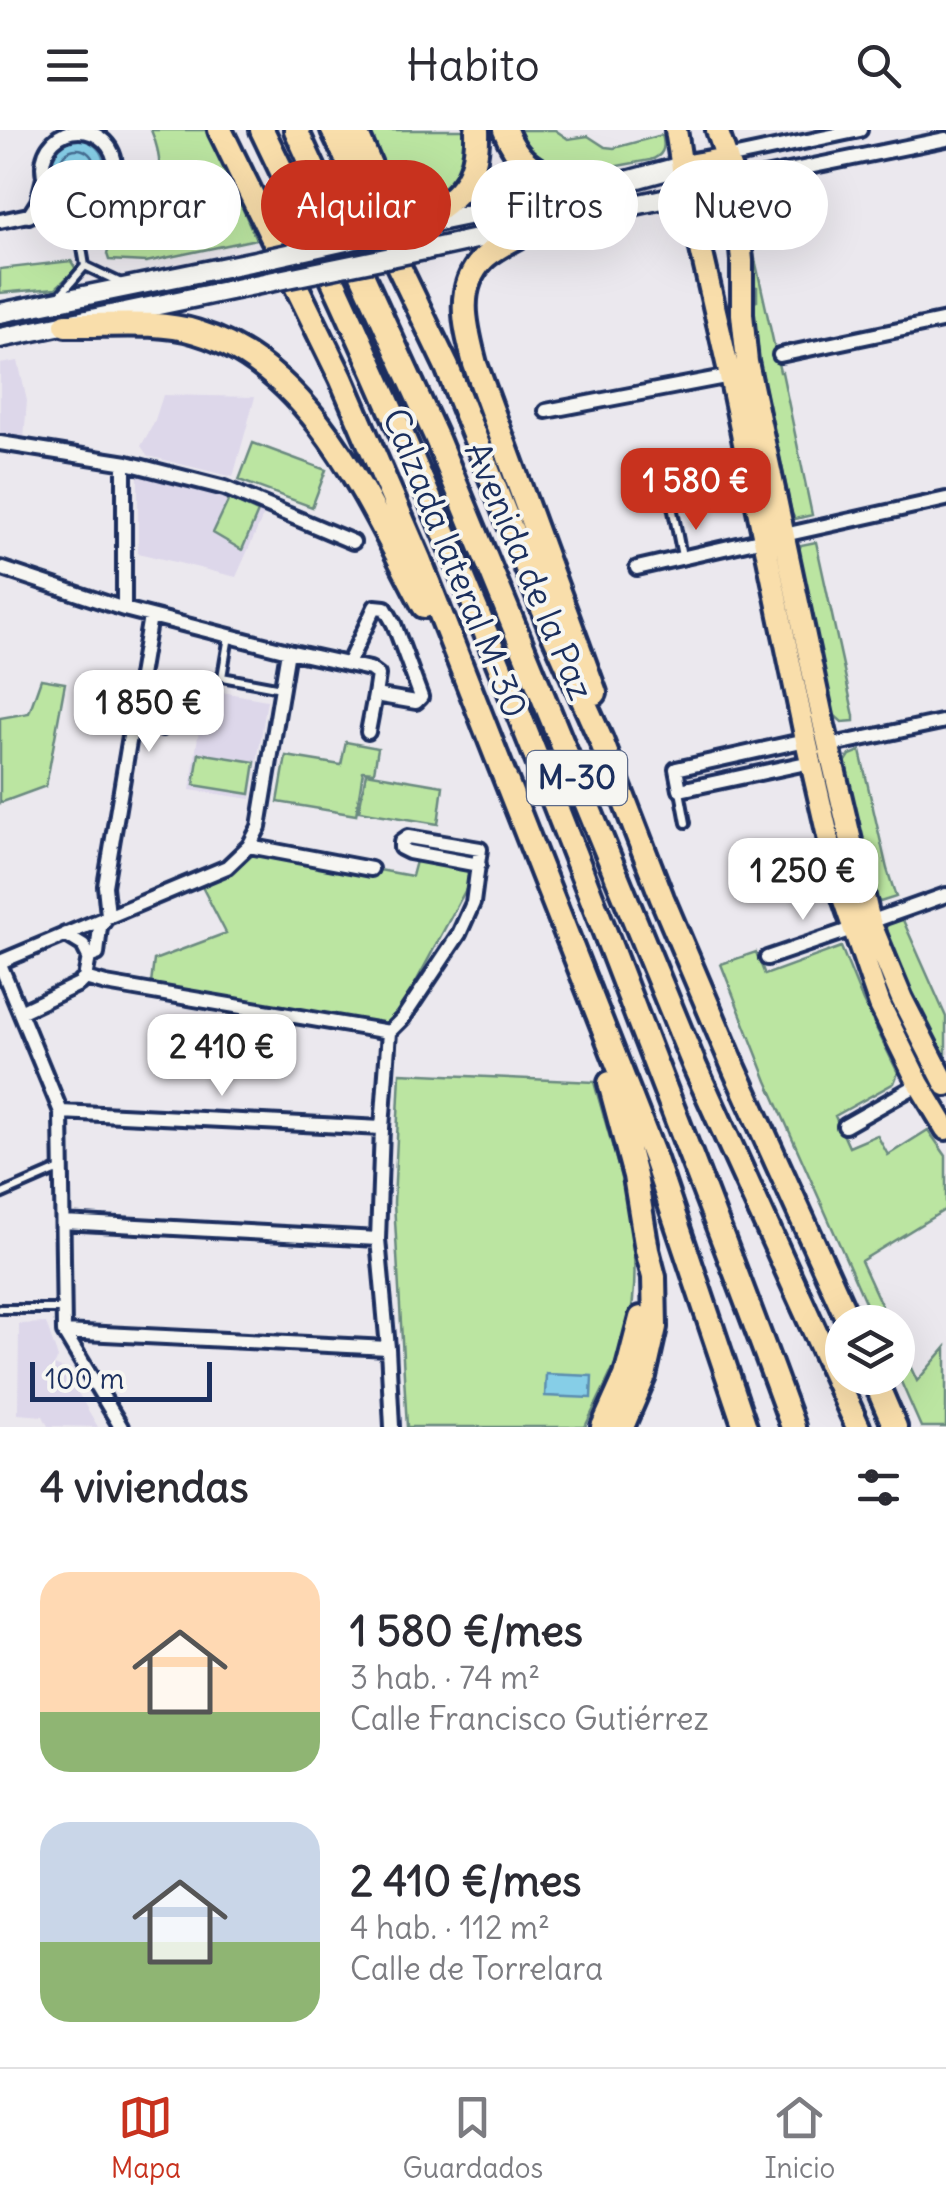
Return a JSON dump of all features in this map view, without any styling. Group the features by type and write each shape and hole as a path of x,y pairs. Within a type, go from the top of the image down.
{"highway":[{"name":"Calzada lateral M-30","path":"220,130 341,378 418,559 654,1158 749,1427"},
{"name":"Avenida de la Paz","path":"262,130 332,278 478,613 566,830 793,1427"},
{"name":"Avenida de la Paz","path":"296,130 436,440 695,1067 858,1427"},
{"name":"M-30","path":"322,130 339,160"},
{"name":"M-30","path":"333,130 348,160"},
{"path":"355,130 437,320 447,367"},
{"path":"451,199 467,183 478,150 478,130"},
{"path":"505,130 514,151 524,160"},
{"name":"Calzada lateral M-30","path":"391,250 447,367 735,1070 842,1305"},
{"path":"497,250 484,258 468,284 465,323 475,364 602,714 601,740"},
{"path":"66,325 193,331 236,349 288,388 348,466 473,696"},
{"path":"582,973 589,1020 636,1176 646,1250 654,1277 655,1327 644,1376 622,1427"},
{"path":"602,1427 626,1376 637,1338 645,1299 646,1250"},
{"path":"882,1395 895,1427"},
{"path":"883,1395 904,1427"}],"main road":[{"path":"676,130 681,160"},
{"path":"716,160 727,158 718,130"},
{"path":"0,338 471,241"},
{"path":"0,313 305,250"},
{"path":"702,250 730,376 828,746 880,1006 918,1084 946,1129"},
{"path":"741,250 744,340 806,740 828,844 861,925 946,1085"},
{"path":"706,270 712,256 727,251 742,262"}],"street":[{"path":"727,158 860,130"},
{"path":"44,160 50,144 70,132 82,131 103,140 114,160"},
{"path":"828,163 946,139"},
{"path":"0,221 30,213"},
{"path":"780,356 946,320"},
{"path":"546,412 730,376"},
{"path":"0,443 125,463 224,488 353,542"},
{"path":"124,609 125,463"},
{"path":"638,568 946,499"},
{"path":"0,568 124,609 370,669 378,675 368,732"},
{"path":"348,664 374,607 385,608 421,696 416,702 375,695"},
{"path":"89,957 96,954 100,927 108,915 105,886 150,616"},
{"path":"122,1427 64,1332 61,1112 0,963 228,866 249,846 260,827 288,651"},
{"path":"828,746 946,721"},
{"path":"806,740 676,769 680,790 810,762"},
{"path":"392,1427 378,1239 390,1032 404,1018 459,934 473,903 478,865 480,848 408,837 401,842 409,852 478,865"},
{"path":"249,846 371,869"},
{"path":"767,958 946,895"},
{"path":"20,1012 85,978 89,957 82,944 65,934"},
{"path":"85,978 390,1032"},
{"path":"845,1126 918,1084"},
{"path":"61,1112 382,1128"},
{"path":"63,1222 378,1239"},
{"path":"64,1332 388,1348"}],"lane":[{"path":"82,250 85,266 132,287"},
{"path":"54,302 85,266"},
{"path":"668,486 683,557"},
{"path":"228,636 222,678 282,688"},
{"path":"99,719 163,731"},
{"path":"680,790 686,823"},
{"path":"0,1195 61,1169"},
{"path":"0,1309 64,1309"}],"shaded area":[{"path":"18,361 27,401 24,439 0,436 0,364"},
{"path":"163,395 255,397 233,477 148,456 141,446"},
{"path":"138,475 183,483 264,514 236,577 138,553"},
{"path":"205,689 267,700 251,799 190,790"},
{"path":"46,1323 58,1358 54,1365 64,1369 98,1427 48,1426 43,1416 18,1414 19,1324"}],"green space":[{"path":"151,130 208,130 221,160 159,160"},
{"path":"365,130 468,130 460,175 451,183 451,160 378,160"},
{"path":"515,130 555,130 568,139 588,136 614,148 662,135 661,154 638,162 531,158"},
{"path":"241,205 256,239 241,242"},
{"path":"108,250 203,250 146,262 109,260"},
{"path":"753,250 812,515 795,519 754,336 752,303 757,301 757,287 752,286"},
{"path":"71,261 76,269 56,288 0,293 0,269"},
{"path":"253,443 326,470 312,507 239,480"},
{"path":"229,499 258,512 242,550 213,533"},
{"path":"816,542 854,721 842,722 834,715 798,552 801,545"},
{"path":"41,679 65,683 46,786 0,803 0,718 29,713"},
{"path":"346,742 378,748 374,772 363,771 356,815 278,802 286,756 341,765"},
{"path":"860,751 896,897 880,902 875,897 860,842 844,764 850,755"},
{"path":"199,753 255,762 250,794 194,785"},
{"path":"366,773 443,786 438,824 359,811"},
{"path":"249,846 412,876 418,854 479,865 389,1032 150,992 154,960 226,933 198,879"},
{"path":"900,918 946,1017 946,1061 894,953 887,924"},
{"path":"841,947 898,1073 894,1083 835,1116 849,1147 877,1135 888,1155 928,1130 946,1156 946,1209 861,1261 881,1305 866,1305 767,1081 721,964 756,952 765,975"},
{"path":"400,1073 594,1082 627,1203 634,1265 628,1327 585,1427 407,1427 394,1203"},
{"path":"946,1347 946,1427 921,1427 907,1395 915,1395 915,1377 917,1381"}],"water":[{"path":"77,139 96,147 103,160 51,160 58,147"},
{"path":"546,1374 592,1376 591,1398 545,1396"}]}
